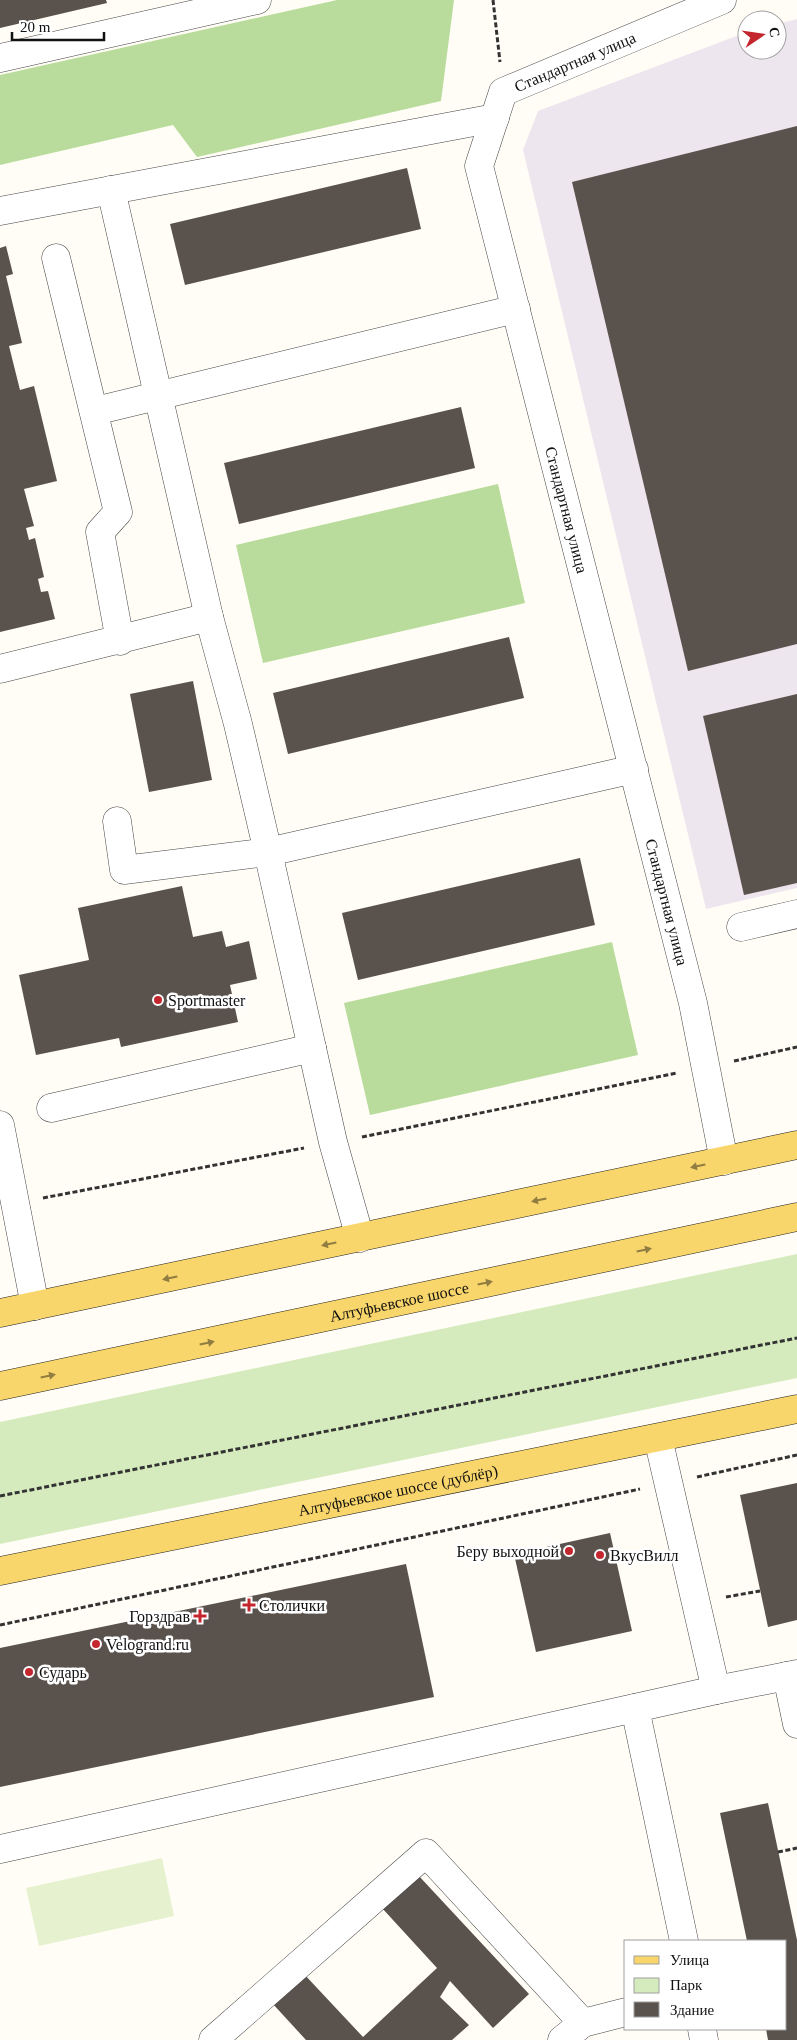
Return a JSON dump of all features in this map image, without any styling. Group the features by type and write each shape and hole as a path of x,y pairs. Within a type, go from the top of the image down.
{"main road":[{"path":"0,1313 797,1145"},
{"name":"Алтуфьевское шоссе","path":"0,1386 797,1217"},
{"name":"Алтуфьевское шоссе (дублёр)","path":"0,1571 74,1554 797,1409"}],"street":[{"path":"0,58 257,0"},
{"name":"Стандартная улица","path":"722,0 503,92 480,166 693,1003 724,1160"},
{"path":"0,210 495,118"},
{"path":"111,190 160,396 209,617 238,724 268,852 333,1142 360,1238"},
{"path":"56,258 95,411 118,512 100,532 120,641"},
{"path":"95,411 516,309"},
{"path":"0,669 120,641 209,617"},
{"path":"117,821 124,870 268,852 634,769"},
{"path":"741,926 797,914"},
{"path":"51,1108 312,1048"},
{"path":"0,1124 35,1306"},
{"path":"658,1438 716,1690"},
{"path":"0,1849 716,1690 792,1675 797,1724"},
{"path":"635,1708 684,1940"},
{"path":"213,2040 426,1853 583,2023"},
{"path":"562,2040 583,2023 624,2013"}],"path":[{"path":"493,0 503,92"},
{"path":"15,1204 706,1068 797,1047"},
{"path":"0,1496 797,1338"},
{"path":"0,1625 797,1455"},
{"path":"696,1603 760,1591"},
{"path":"778,1852 797,1848"}],"shaded area":[{"path":"797,19 797,888 706,909 523,150 538,111 737,36 737,60 787,60 787,22"}],"green space":[{"path":"337,0 454,0 441,101 197,157 173,125 0,165 0,75"},
{"path":"498,484 525,603 263,663 236,545"},
{"path":"612,942 638,1055 370,1115 344,1003"},
{"path":"797,1254 797,1378 0,1544 0,1422"},
{"path":"162,1858 174,1916 39,1946 26,1888"}],"building":[{"path":"0,0 106,0 107,3 0,28"},
{"path":"797,126 797,644 688,671 572,182"},
{"path":"407,168 421,229 185,285 170,224"},
{"path":"6,246 13,274 6,276 22,343 9,346 20,390 34,386 57,481 24,489 34,526 26,528 29,540 35,538 44,577 38,579 41,592 48,591 55,619 0,632 0,248"},
{"path":"461,407 475,468 239,524 224,463"},
{"path":"509,637 524,698 288,754 273,693"},
{"path":"193,681 212,780 149,792 130,694"},
{"path":"797,694 797,883 744,895 703,716"},
{"path":"580,858 595,925 358,980 342,913"},
{"path":"182,886 193,937 222,931 226,947 249,941 257,979 230,985 238,1022 121,1047 119,1038 36,1055 19,975 89,960 78,908"},
{"path":"797,1483 797,1620 768,1627 740,1495"},
{"path":"610,1533 632,1631 536,1652 514,1554"},
{"path":"406,1564 434,1697 0,1787 0,1648"},
{"path":"768,1803 797,1940 797,2040 768,2040 766,2030 787,2030 787,1940 747,1940 720,1813"},
{"path":"418,1875 529,1994 493,2028 450,1981 440,1997 469,2025 452,2040 306,2040 272,2003 303,1973 363,2037 437,1968 382,1908"}],"place":[{"name":"Sportmaster","path":"158,1000"},
{"name":"Беру выходной","path":"569,1551"},
{"name":"ВкусВилл","path":"600,1555"},
{"name":"Столички","path":"249,1605"},
{"name":"Горздрав","path":"200,1616"},
{"name":"Velogrand.ru","path":"96,1644"},
{"name":"Сударь","path":"29,1672"}]}
